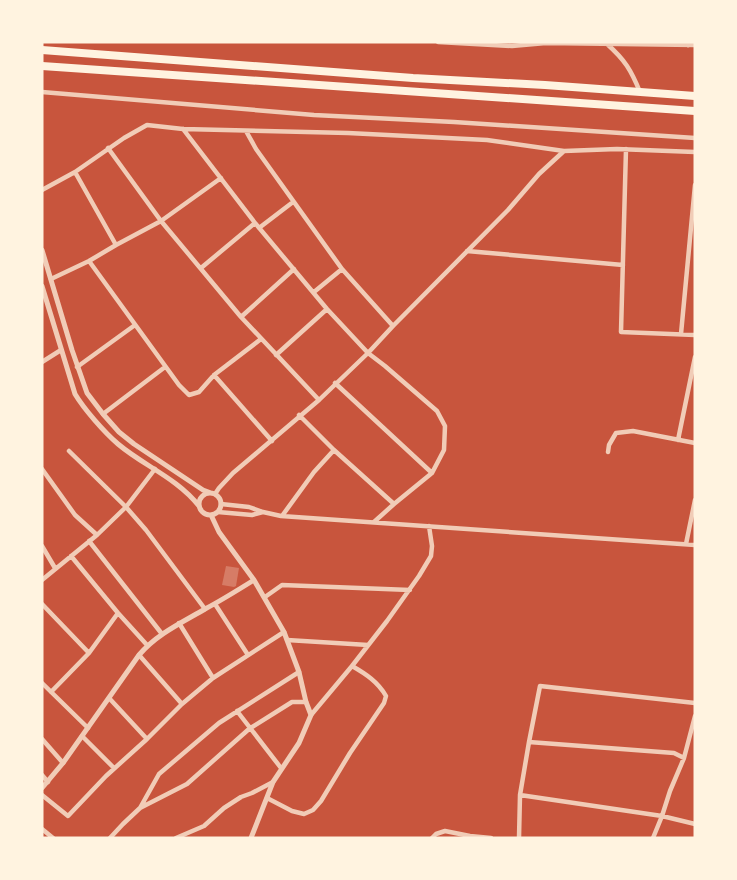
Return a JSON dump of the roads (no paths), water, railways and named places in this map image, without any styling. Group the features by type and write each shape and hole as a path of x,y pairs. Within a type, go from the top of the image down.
{"highway":[{"path":"42,50 413,78 695,96"},
{"path":"42,66 695,111"}],"street":[{"path":"438,42 512,46 546,43 691,44"},
{"path":"607,44 621,56 631,70 640,92"},
{"path":"42,92 314,116 454,122 695,138"},
{"path":"42,190 75,172 108,148 147,125 183,129 348,133 487,140 564,151 626,149 695,152"},
{"path":"183,129 255,223 327,309 368,353 437,411 445,426 444,450 432,473 374,522"},
{"path":"246,131 256,149 342,269 393,326"},
{"path":"108,148 160,221 241,317 319,399"},
{"path":"626,149 621,332 695,335"},
{"path":"213,494 233,473 272,441 368,353 508,210 539,174 564,151"},
{"path":"75,172 116,245"},
{"path":"51,279 89,261 160,221 221,178"},
{"path":"681,334 695,185"},
{"path":"259,228 293,202"},
{"path":"201,268 255,223"},
{"path":"42,250 87,393 119,432 134,444 220,499 218,512"},
{"path":"467,251 623,265"},
{"path":"89,261 178,385 189,394 199,392 214,375 261,339"},
{"path":"241,317 294,269"},
{"path":"314,292 342,269"},
{"path":"42,286 75,394 81,404 117,444 174,481 191,496 204,513 252,515 263,512"},
{"path":"276,355 327,309"},
{"path":"77,367 135,325"},
{"path":"42,362 61,350"},
{"path":"678,440 695,357"},
{"path":"103,414 165,367"},
{"path":"214,375 272,441"},
{"path":"334,383 432,473"},
{"path":"299,416 394,504"},
{"path":"608,452 616,433 633,431 695,443"},
{"path":"281,516 314,472 334,450"},
{"path":"69,451 146,530 206,609"},
{"path":"42,469 75,515 97,536"},
{"path":"42,580 97,536 126,507 155,469"},
{"path":"199,506 201,497 207,493 213,494"},
{"path":"686,544 695,500"},
{"path":"221,504 249,507 281,516 695,545"},
{"path":"211,515 219,532 265,597 284,632 299,672 311,715"},
{"path":"251,838 273,782 299,743 311,715 410,590 431,556 429,526"},
{"path":"89,541 162,634"},
{"path":"42,546 56,568"},
{"path":"71,556 147,645"},
{"path":"42,788 63,763 147,645 179,623 254,580"},
{"path":"265,597 282,585 410,590"},
{"path":"42,604 89,653"},
{"path":"215,604 248,655"},
{"path":"51,692 89,653 118,613"},
{"path":"179,623 213,678"},
{"path":"42,795 68,816 114,768 182,704 213,678 284,632"},
{"path":"287,640 368,645"},
{"path":"139,655 182,704"},
{"path":"267,798 292,811 304,814 313,810 321,801 384,703 386,696 372,678 352,666"},
{"path":"140,808 159,774 219,723 299,672"},
{"path":"42,683 88,728"},
{"path":"519,838 520,795 540,686 695,703"},
{"path":"109,698 147,739"},
{"path":"110,838 140,808 187,784 249,729 292,702 306,702"},
{"path":"237,711 281,768"},
{"path":"653,838 684,758 695,716"},
{"path":"82,736 114,768"},
{"path":"42,739 63,763"},
{"path":"529,742 674,753 684,758"},
{"path":"42,775 48,782"},
{"path":"176,838 204,826 224,808 241,797 273,782"},
{"path":"520,795 662,816 695,824"},
{"path":"42,830 53,838"},
{"path":"434,836 445,831 491,838"}]}
